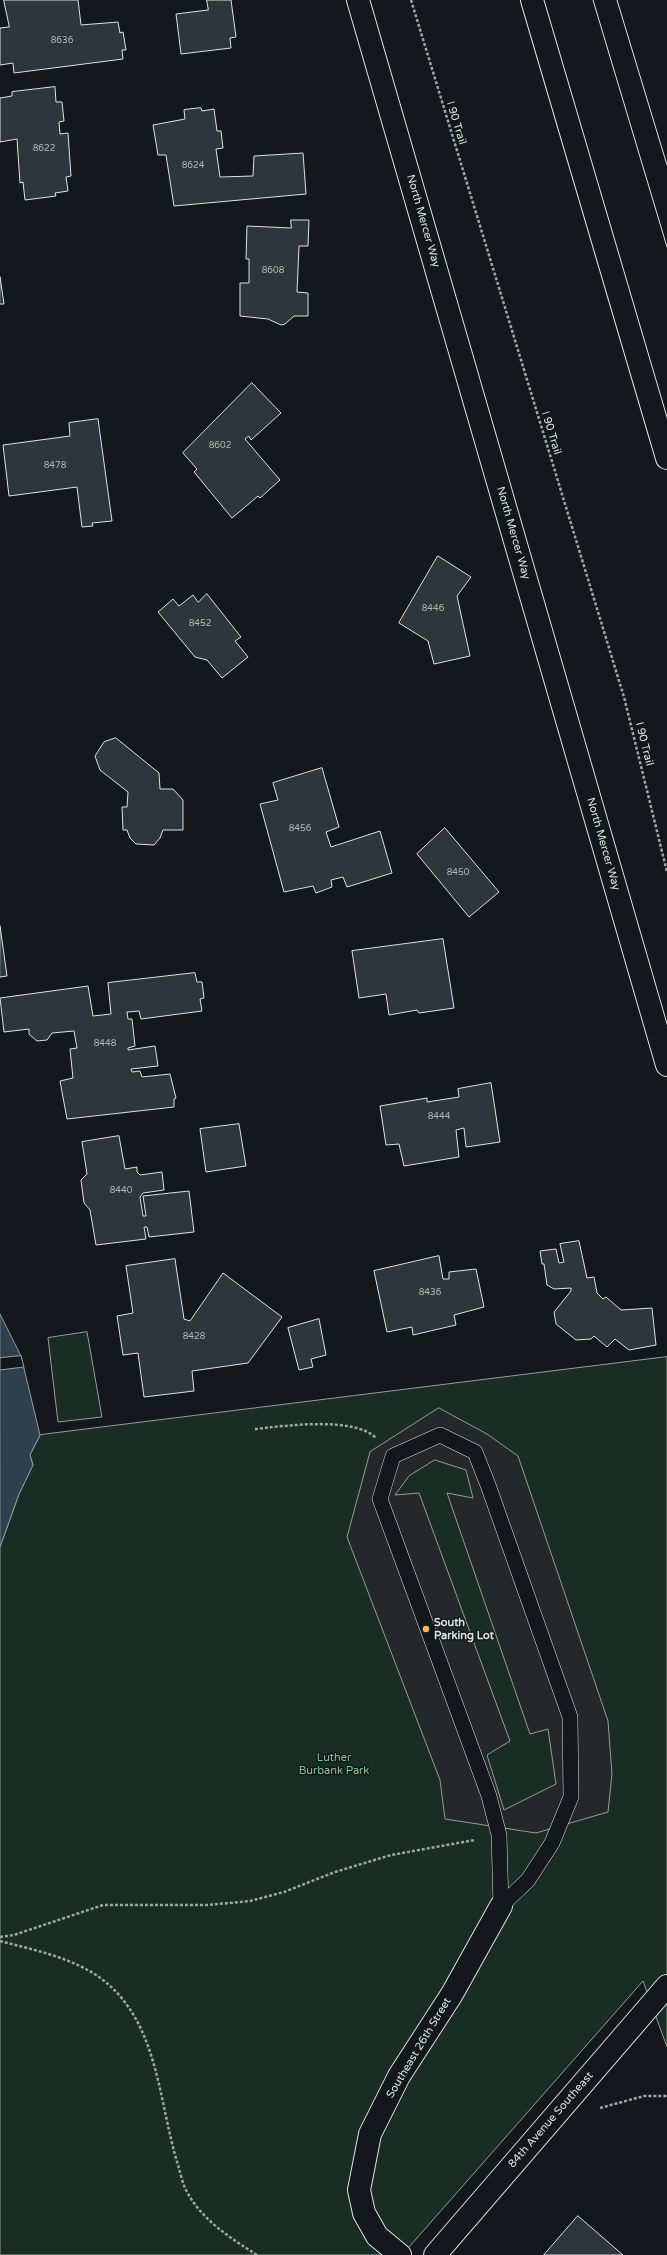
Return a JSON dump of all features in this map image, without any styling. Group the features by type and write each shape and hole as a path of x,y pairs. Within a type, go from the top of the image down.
{"main road":[{"name":"North Mercer Way","path":"358,0 667,1066"},
{"path":"532,0 667,458"},
{"name":"Southeast 26th Street","path":"400,2255 377,2236 364,2213 359,2190 370,2134 399,2076 452,1994 501,1906"},
{"name":"84th Avenue Southeast","path":"435,2255 667,1986"}],"lane":[{"path":"440,1435 475,1452 570,1717 571,1797 552,1843 528,1880 501,1906 499,1835 488,1796 380,1499 393,1456 440,1435"}],"path":[{"name":"I 90 Trail","path":"411,0 624,697 667,872"},
{"path":"255,1429 300,1424 338,1425 370,1432 393,1456"},
{"path":"0,1937 14,1936 103,1905 208,1905 250,1901 284,1892 335,1872 392,1855 499,1835"},
{"path":"0,1941 64,1959 98,1977 122,1997 145,2037 160,2084 171,2143 185,2188 202,2214 222,2233 257,2255"},
{"path":"598,2109 644,2096 667,2096"}],"green space":[{"path":"87,1332 102,1417 58,1422 48,1338"},
{"name":"Luther Burbank Park","path":"667,1357 667,2047 643,1981 402,2255 0,2255 0,1547 19,1494 33,1465 30,1455 40,1435"}],"shaded area":[{"name":"South Parking Lot","path":"439,1408 487,1434 518,1456 608,1721 612,1774 608,1812 536,1833 445,1819 440,1780 347,1537 370,1452","holes":["435,1460 466,1470 473,1498 447,1493 530,1734 548,1729 556,1784 504,1810 487,1755 510,1741 419,1493 395,1495 409,1476"]}],"water":[{"path":"0,1314 21,1356 40,1435 30,1455 33,1465 19,1494 0,1547"}],"pier":[{"path":"21,1356 24,1367 0,1370 0,1358"}],"building":[{"path":"4,0 78,0 81,25 118,22 120,33 123,32 126,50 122,50 123,59 14,73 13,63 0,65 0,28 9,27"},
{"path":"207,0 231,0 236,37 230,38 231,48 181,54 176,14 208,10"},
{"path":"55,87 56,102 62,102 64,121 59,122 60,134 68,133 71,176 66,177 68,191 55,193 56,196 25,200 23,182 20,183 17,139 0,142 0,98 12,96 12,92"},
{"path":"201,108 202,111 214,109 217,131 221,131 223,148 216,149 220,177 253,176 254,156 303,153 306,194 174,206 166,155 158,155 153,125 185,119 184,110"},
{"path":"291,220 309,220 308,246 299,246 297,292 308,293 308,316 294,316 285,324 281,325 268,319 240,316 240,283 249,283 249,259 246,259 247,226 291,228"},
{"path":"0,277 4,304 0,304"},
{"path":"252,383 281,413 251,440 249,436 245,439 280,480 260,498 258,496 232,518 194,472 197,469 183,453"},
{"path":"98,419 112,521 92,523 93,526 82,527 77,487 9,496 3,445 70,436 69,423"},
{"path":"438,556 471,577 457,596 470,656 434,664 428,641 399,623"},
{"path":"207,594 241,637 235,641 248,657 222,678 207,660 195,657 158,612 173,599 179,606 193,595 198,602"},
{"path":"116,738 159,773 160,789 173,789 183,800 183,830 163,830 160,838 154,845 136,844 130,838 127,830 123,830 122,807 127,807 128,792 100,770 95,756 104,742"},
{"path":"322,768 339,827 326,832 331,847 380,831 392,873 347,887 343,877 331,880 332,887 316,893 313,886 284,892 260,804 278,800 273,783"},
{"path":"445,828 499,892 469,917 417,854"},
{"path":"0,926 7,976 0,977"},
{"path":"443,939 454,1008 419,1013 417,1010 389,1015 386,994 359,998 352,951"},
{"path":"195,973 197,982 202,982 204,998 200,999 202,1011 141,1019 139,1011 127,1012 128,1019 132,1019 135,1046 128,1048 128,1050 155,1046 158,1066 131,1069 132,1072 140,1071 142,1077 170,1074 176,1098 174,1099 174,1107 67,1119 60,1081 73,1078 70,1049 77,1048 74,1031 52,1033 47,1040 37,1041 29,1034 29,1029 4,1032 0,998 88,986 93,1016 111,1014 108,983"},
{"path":"491,1083 500,1142 466,1147 464,1128 456,1130 459,1157 404,1166 399,1144 386,1145 380,1106 427,1098 427,1102 459,1097 458,1089"},
{"path":"239,1124 246,1166 206,1172 200,1129"},
{"path":"119,1136 125,1169 137,1167 137,1172 140,1175 162,1172 164,1190 143,1193 140,1197 143,1216 146,1216 143,1196 189,1191 194,1232 149,1237 147,1227 144,1227 146,1239 96,1245 90,1210 84,1203 81,1180 87,1174 82,1142"},
{"path":"579,1241 587,1278 594,1277 597,1293 603,1299 606,1297 621,1310 652,1308 656,1345 629,1350 615,1339 607,1347 594,1336 591,1339 576,1340 556,1324 554,1312 571,1291 571,1288 554,1289 547,1285 544,1264 542,1264 540,1251 556,1249 559,1263 564,1262 560,1244"},
{"path":"439,1256 443,1279 449,1279 449,1272 476,1269 484,1307 454,1315 456,1325 413,1335 412,1327 387,1332 374,1271"},
{"path":"175,1259 184,1319 190,1321 223,1273 282,1317 248,1363 192,1371 194,1391 144,1397 138,1353 123,1355 117,1316 133,1313 126,1266"},
{"path":"319,1319 326,1355 311,1359 313,1367 299,1370 288,1328"},
{"path":"578,2216 623,2255 544,2255"}],"tram line":[{"path":"593,0 667,247"},
{"path":"617,0 667,165"}],"place":[{"name":"South Parking Lot","path":"426,1629"}]}
